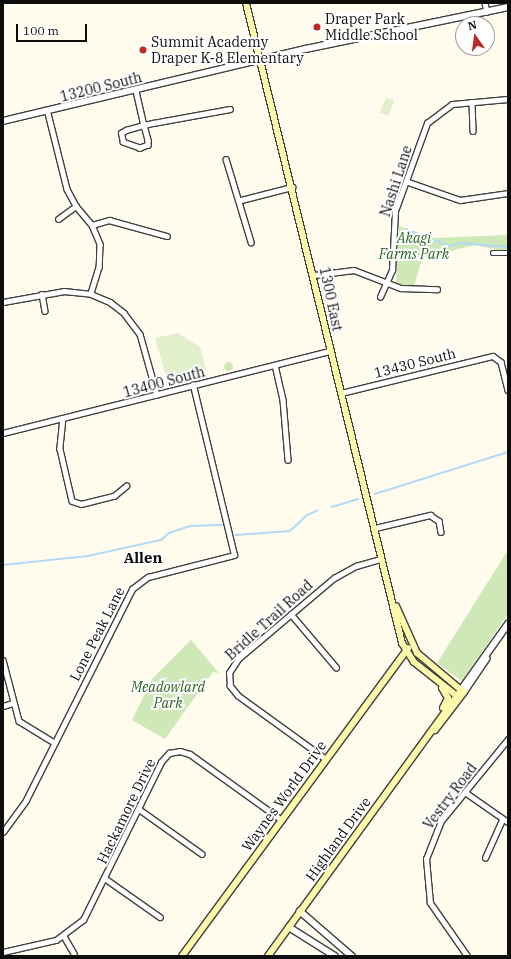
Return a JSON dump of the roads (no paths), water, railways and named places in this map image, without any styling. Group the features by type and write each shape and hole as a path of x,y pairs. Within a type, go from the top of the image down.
{"main road":[{"name":"1300 East","path":"246,3 314,275 330,351 404,650"},
{"name":"1300 East","path":"391,599 414,648 463,691"},
{"path":"404,650 414,648"},
{"path":"404,650 432,677 457,696"},
{"name":"Waynes World Drive","path":"182,956 404,650"},
{"path":"428,736 448,698 432,677"},
{"name":"Highland Drive","path":"268,956 457,696 463,691"},
{"name":"Highland Drive","path":"428,736 442,723 463,691"}],"street":[{"path":"485,3 487,12"},
{"name":"13200 South","path":"3,121 48,113 260,60 508,7"},
{"path":"136,91 144,126 148,148 124,143 121,139 124,131 144,126 230,108"},
{"name":"Nashi Lane","path":"380,297 387,283 392,265 395,211 408,182 430,120 446,106 508,98"},
{"path":"472,102 473,131"},
{"path":"48,113 66,185 76,206 92,225 100,252 91,294"},
{"path":"226,159 241,200 251,242"},
{"path":"408,182 460,200 508,193"},
{"path":"241,200 292,187"},
{"path":"58,219 76,206"},
{"path":"92,225 109,220 167,236"},
{"path":"493,253 508,253"},
{"path":"314,275 354,270 409,290 437,289"},
{"path":"3,302 64,291 91,294 117,307 135,326 144,342 157,395"},
{"path":"42,294 45,312"},
{"name":"13400 South","path":"3,432 330,351"},
{"name":"13430 South","path":"341,393 496,356 501,362 508,390"},
{"path":"275,365 283,400 288,460"},
{"name":"Lone Peak Lane","path":"3,832 23,807 135,585 148,577 234,555 193,385"},
{"path":"63,418 60,449 72,501 81,504 114,496 126,486"},
{"path":"375,528 430,515 439,521 441,532"},
{"name":"Bridle Trail Road","path":"325,759 238,696 230,686 229,673 234,662 339,574 381,559"},
{"path":"291,614 336,667"},
{"name":"Highland Drive","path":"463,691 491,647 508,624"},
{"path":"3,660 13,703 22,726 55,742"},
{"path":"3,706 13,703"},
{"name":"Vestry Road","path":"467,956 434,910 425,874 433,836 465,792 508,739"},
{"name":"Hackamore Drive","path":"3,952 44,944 64,936 86,916 106,879 162,759 180,751 190,754 282,820"},
{"path":"465,792 502,820 508,822"},
{"path":"139,809 202,854"},
{"path":"485,858 502,820"},
{"path":"106,879 160,917"},
{"path":"300,911 352,956"},
{"path":"289,927 335,956"},
{"path":"64,936 74,953"}],"waterway":[{"path":"406,229 449,246 462,243 508,247"},
{"path":"375,494 508,452"},
{"path":"332,507 358,499"},
{"path":"236,535 290,531 307,515 317,511"},
{"path":"3,565 88,556 161,540 169,533 191,526 223,525"}],"place":[{"name":"Draper Park Middle School","path":"317,27"},
{"name":"Summit Academy Draper K-8 Elementary","path":"143,50"}],"district":[{"name":"Allen","path":"143,558"}],"park label":[{"name":"Akagi Farms Park","path":"414,246"},
{"name":"Meadowlard Park","path":"168,696"}]}
